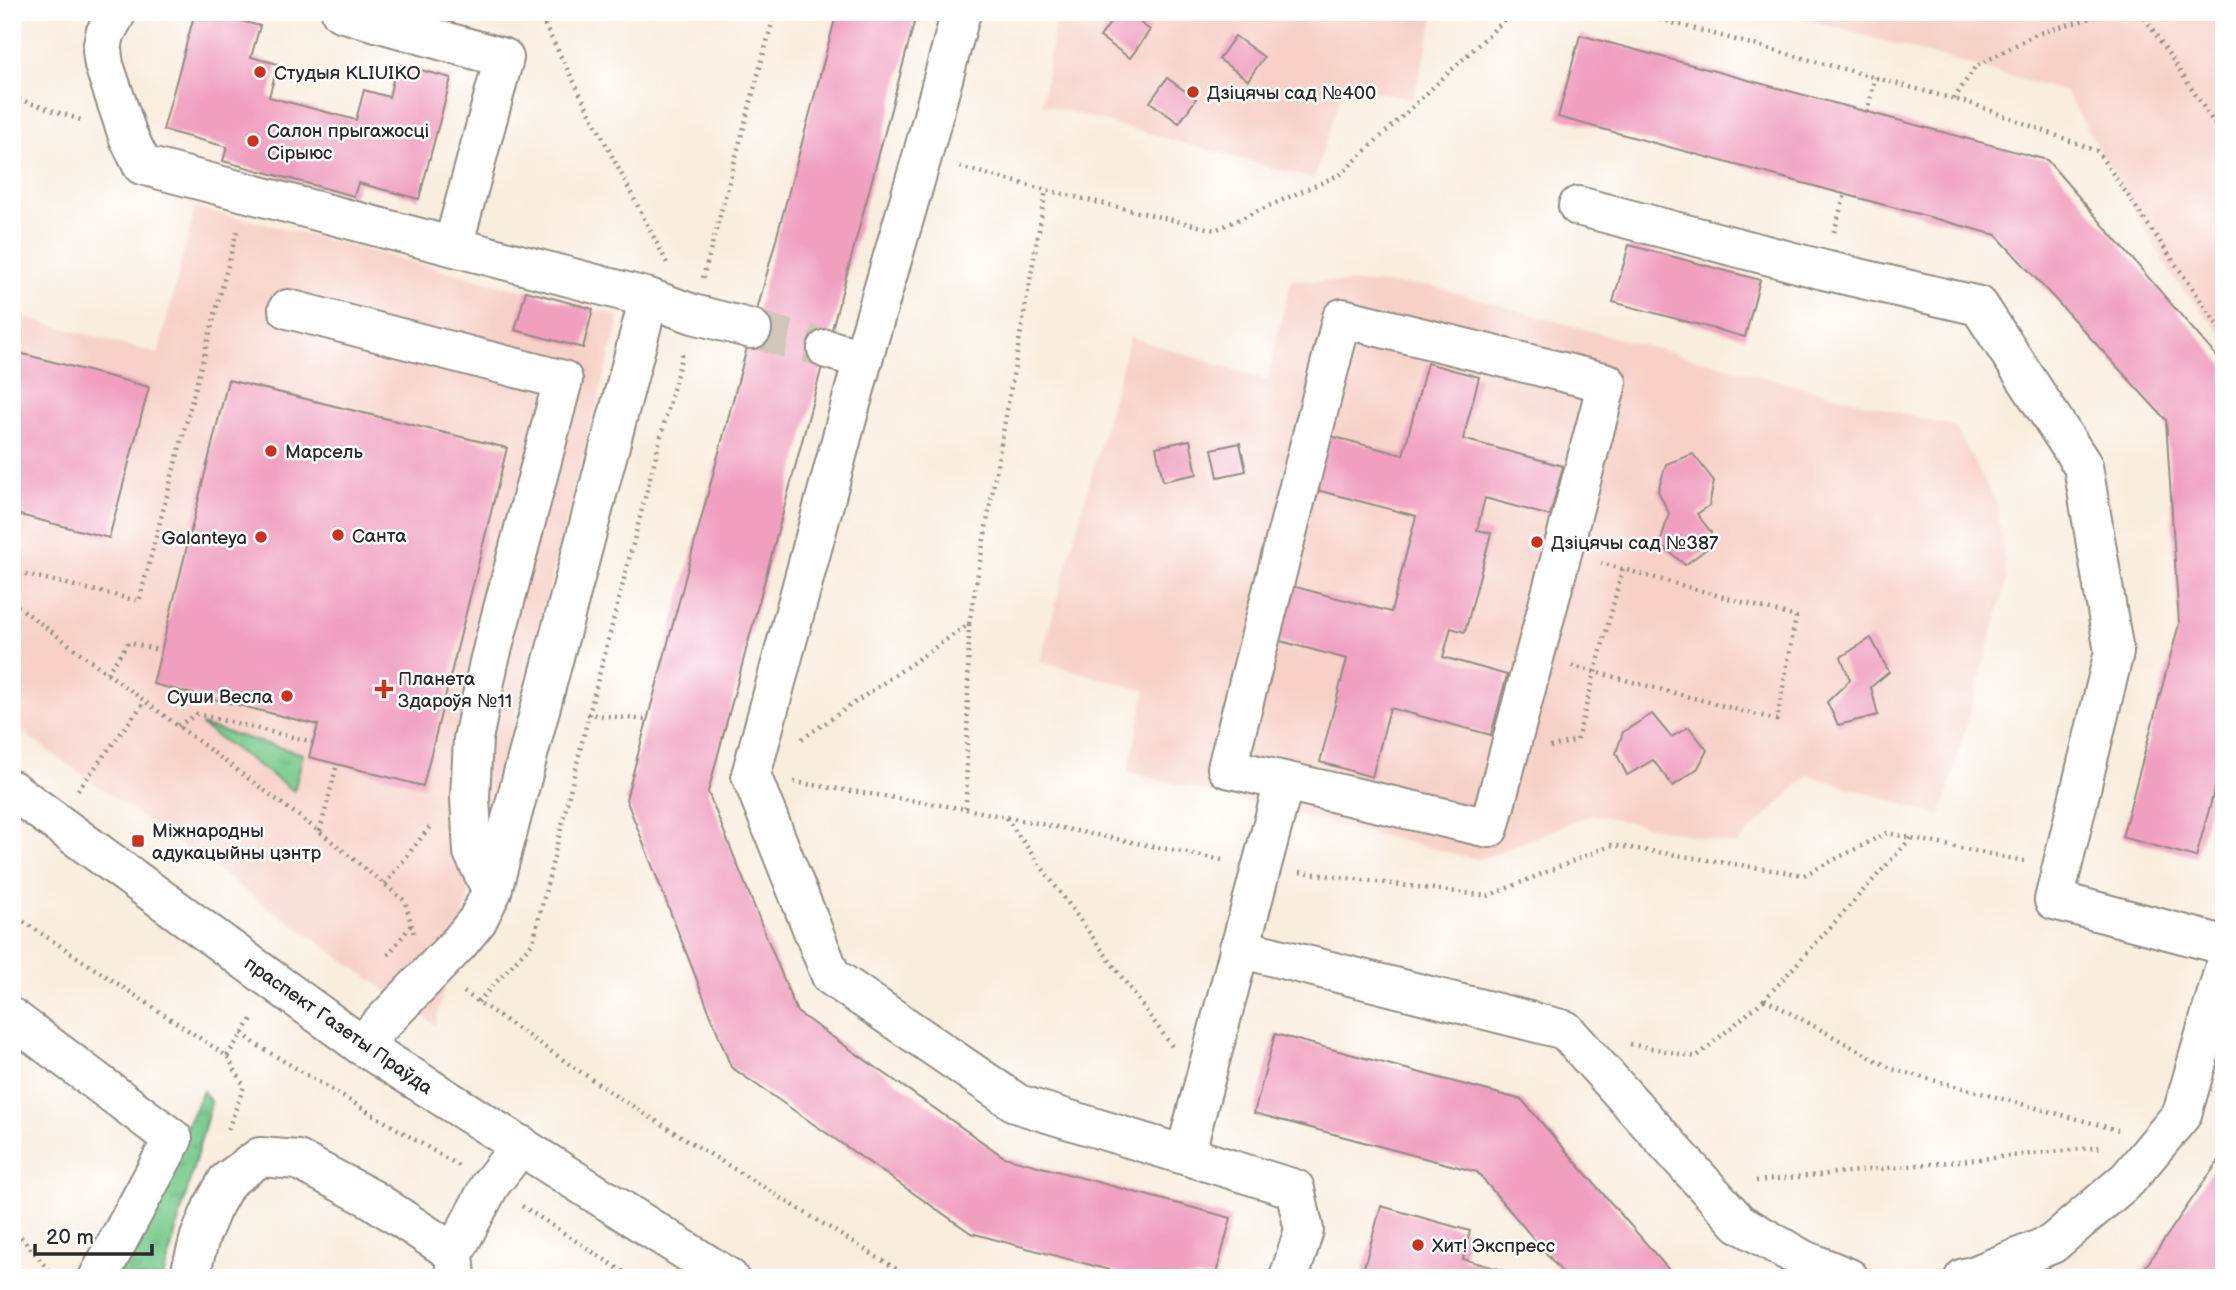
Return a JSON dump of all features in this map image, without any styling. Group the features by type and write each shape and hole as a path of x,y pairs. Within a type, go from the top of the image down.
{"street":[{"path":"117,12 105,34 102,50 104,65 128,135 142,165 649,298 693,314 752,329"},
{"path":"341,12 504,58 453,246"},
{"path":"961,12 863,359 751,775 831,976 1017,1104 1295,1189 1304,1230 1289,1278"},
{"path":"1578,206 1824,270 1979,306 2083,466 2114,652 2054,900 2224,944"},
{"path":"361,1045 459,943 477,921 492,891 649,298"},
{"path":"288,309 563,380 489,662 473,738 470,797 473,852 492,891"},
{"path":"1342,318 1607,383 1562,553 1489,828 1227,768 1342,318"},
{"path":"827,349 863,359"},
{"path":"1185,1155 1284,782"},
{"name":"праспект Газеты Праўда","path":"12,790 361,1045 729,1278"},
{"path":"1239,948 1565,1030 1739,1223 1802,1259 1849,1278"},
{"path":"1964,1278 2052,1244 2128,1179 2182,1114 2224,969"},
{"path":"12,1018 173,1139 98,1278"},
{"path":"189,1278 200,1237 227,1181 260,1157 298,1160 372,1199 455,1265 490,1185 521,1145"},
{"name":"праспект Газеты Праўда","path":"676,1243 749,1278"}],"path":[{"path":"538,12 693,314"},
{"path":"478,1002 533,942 693,314 775,12"},
{"path":"922,157 1214,230 1341,174 1513,12"},
{"path":"1633,12 1954,99 2097,151 2224,334"},
{"path":"1954,99 1975,67 2036,34 2112,12"},
{"path":"2141,12 2224,138"},
{"path":"1867,112 1875,77"},
{"path":"12,97 128,135"},
{"path":"751,775 966,809 969,624 1046,190"},
{"path":"12,571 139,601 239,223"},
{"path":"1535,657 1777,720 1796,617 1562,553"},
{"path":"1508,757 1577,740 1623,568"},
{"path":"751,775 969,624"},
{"path":"107,673 129,642 161,652"},
{"path":"74,796 145,701"},
{"path":"178,726 197,715 313,742"},
{"path":"320,832 337,764"},
{"path":"1006,817 1202,1088"},
{"path":"1565,1030 1696,1057 1765,999 1912,838"},
{"path":"12,914 227,1056 244,1086 225,1138"},
{"path":"382,964 412,923"},
{"path":"1765,999 1892,1069 2159,1141"},
{"path":"242,1033 257,1045 490,1185 633,1278"},
{"path":"1706,1186 2159,1141"},
{"path":"12,1226 55,1278"}],"shaded area":[{"name":"Дзіцячы сад №400","path":"1057,12 1436,12 1413,99 1344,85 1314,179 1042,104"},
{"path":"1780,12 2224,12 2224,337 2174,279 2066,92"},
{"path":"195,208 620,316 435,1025 12,725 12,314 158,354"},
{"name":"Дзіцячы сад №387","path":"1291,280 1432,286 1605,335 1955,427 1997,504 2007,580 1941,816 1808,775 1736,845 1592,814 1479,860 1128,772 1146,691 1040,661 1130,337 1267,380"}],"green space":[{"path":"201,725 303,754 294,791"},
{"path":"203,1091 211,1103 163,1278 115,1278"}],"building":[{"path":"195,12 207,12 260,26 251,57 278,64 269,97 356,120 364,90 389,97 397,64 451,78 419,199 358,183 354,196 223,161 227,147 163,130"},
{"path":"837,12 917,12 708,792 797,1012 1004,1157 1231,1218 1215,1278 1139,1278 971,1233 731,1067 626,799"},
{"path":"1118,12 1125,12 1150,30 1130,58 1100,37"},
{"path":"1580,35 2047,160 2224,365 2224,755 2196,857 2122,837 2179,624 2166,420 1996,235 1558,117"},
{"path":"1235,36 1264,57 1248,80 1219,59"},
{"path":"1167,78 1196,99 1179,123 1150,102"},
{"path":"1629,245 1760,280 1745,337 1613,302"},
{"path":"526,291 593,309 583,348 515,330"},
{"path":"12,351 149,387 109,538 12,513"},
{"path":"1427,363 1479,377 1463,439 1563,466 1550,516 1485,498 1477,530 1491,533 1465,632 1451,628 1443,657 1507,675 1491,735 1390,708 1372,777 1320,762 1347,659 1273,639 1288,585 1391,612 1416,516 1313,489 1327,435 1403,455"},
{"name":"Санта","path":"228,380 507,448 423,786 309,757 318,725 153,684"},
{"path":"1190,440 1197,474 1163,481 1156,447"},
{"path":"1240,443 1246,471 1218,477 1212,449"},
{"path":"1693,454 1714,481 1709,506 1697,514 1711,532 1709,547 1685,565 1660,544 1669,513 1658,491 1666,464"},
{"path":"1871,638 1889,672 1871,687 1878,715 1838,725 1827,702 1850,680 1841,657"},
{"path":"1652,714 1671,737 1689,727 1707,750 1698,768 1673,786 1653,760 1627,775 1616,753 1623,732"},
{"path":"1275,1034 1522,1100 1676,1278 1567,1278 1477,1172 1254,1113"},
{"path":"2224,1154 2224,1278 2138,1278 2203,1183"},
{"name":"Хит! Экспресс","path":"1381,1206 1470,1231 1463,1259 1505,1271 1503,1278 1361,1278"}],"tunnel":[{"path":"752,329 827,349"}],"place":[{"name":"Студыя KLIUIKO","path":"260,72"},
{"name":"Дзіцячы сад №400","path":"1193,92"},
{"name":"Салон прыгажосці Сірыюс","path":"253,141"},
{"name":"Марсель","path":"271,451"},
{"name":"Санта","path":"338,535"},
{"name":"Galanteya","path":"261,537"},
{"name":"Дзіцячы сад №387","path":"1537,542"},
{"name":"Планета Здароўя №11","path":"384,689"},
{"name":"Суши Весла","path":"287,696"},
{"name":"Міжнародны адукацыйны цэнтр","path":"138,841"},
{"name":"Хит! Экспресс","path":"1418,1245"}]}
